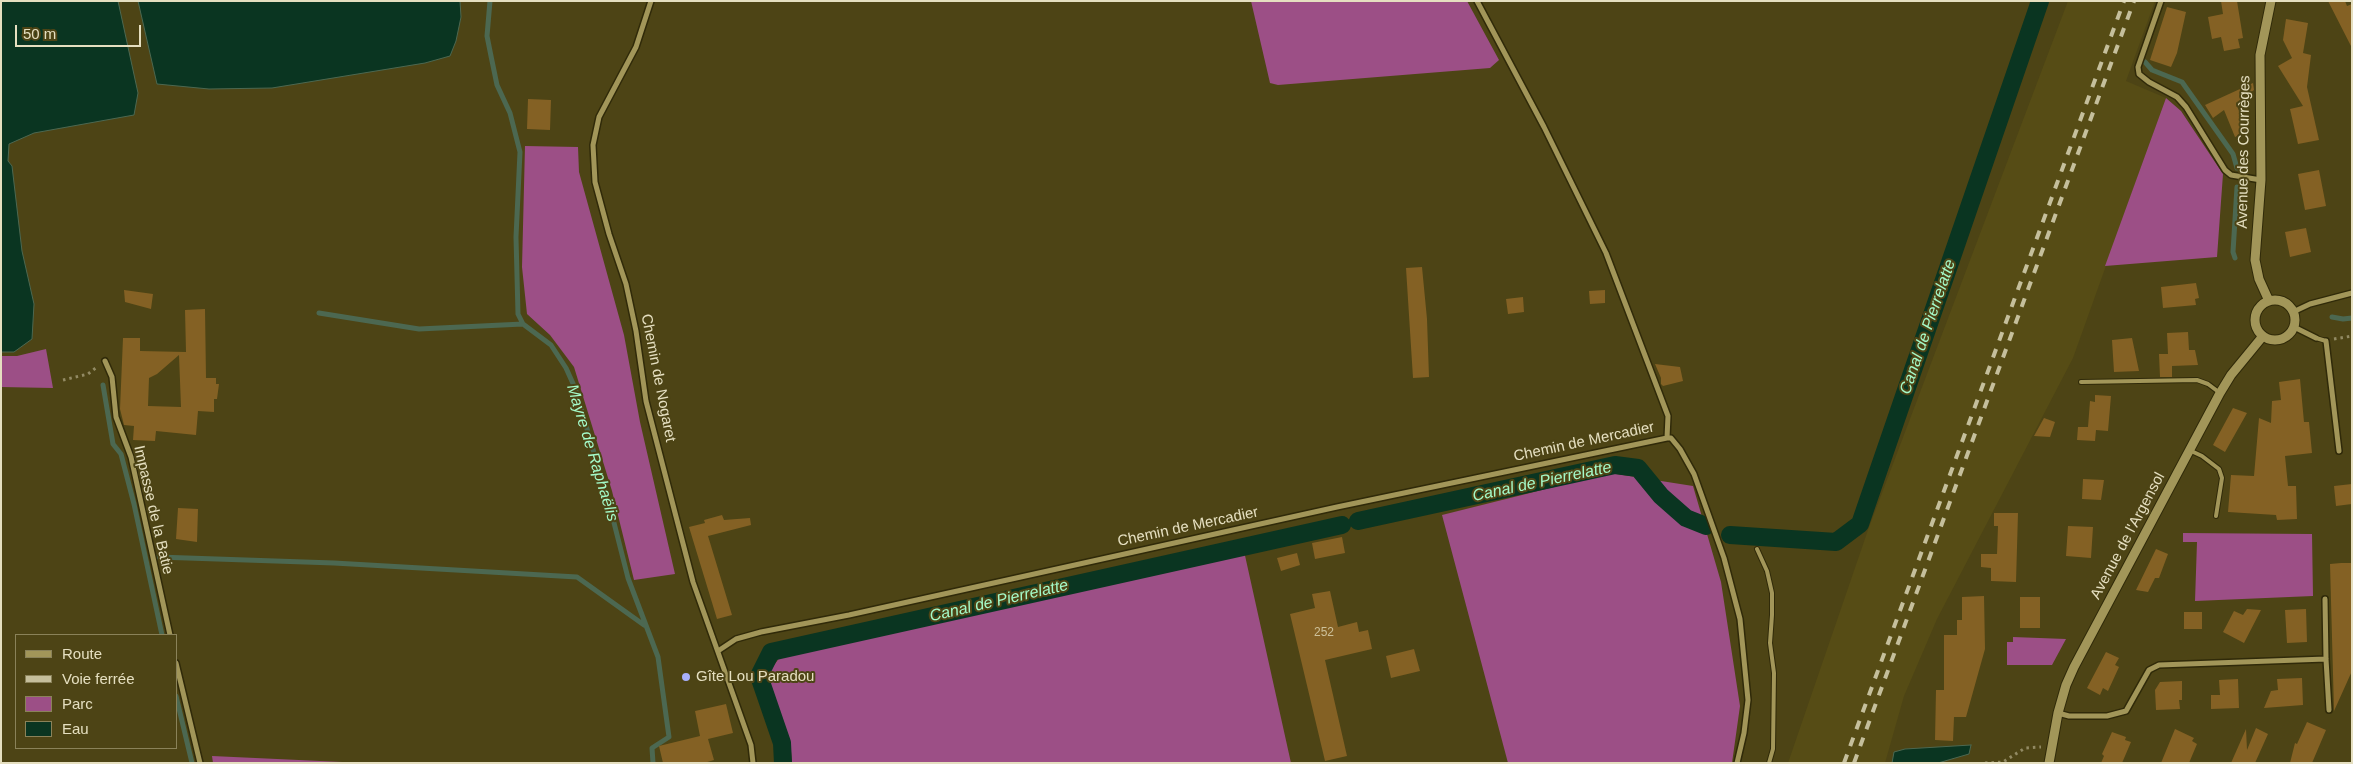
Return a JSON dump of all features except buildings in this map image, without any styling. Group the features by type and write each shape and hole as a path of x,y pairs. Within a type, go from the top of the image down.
{"street":[{"name":"Chemin de Nogaret","path":"651,1 636,46 598,117 594,145 595,182 609,234 626,284 636,331 646,401 692,582 751,745 754,763"},
{"name":"Chemin de Mercadier","path":"1477,1 1544,127 1609,260 1668,416 1667,438"},
{"path":"2161,1 2138,67 2139,74 2149,82 2177,97 2186,107 2225,170 2231,174 2261,180"},
{"name":"Avenue des Courrèges","path":"2269,301 2259,279 2255,260 2261,180 2259,63 2261,43 2271,1"},
{"path":"2293,312 2310,304 2352,293"},
{"path":"2269,301 2283,302 2293,312 2294,326 2286,336 2280,339 2268,339 2258,331 2255,316 2263,304 2269,301"},
{"path":"2294,326 2316,338"},
{"name":"Avenue de l'Argensol","path":"2049,763 2058,713 2066,685 2074,667 2220,393 2231,375 2263,336"},
{"path":"2326,341 2339,451"},
{"name":"Impasse de la Batie","path":"105,361 112,377 116,417 131,456 170,634"},
{"name":"Chemin de Mercadier","path":"718,651 736,639 761,632 849,615 1337,507 1671,438 1680,449 1694,474 1724,558 1740,619 1748,700 1744,733 1737,763"},
{"path":"2325,599 2329,710"},
{"path":"2058,713 2069,716 2107,716 2126,711 2149,670 2159,665 2326,659"},
{"path":"178,671 200,763"}],"lane":[{"path":"2316,338 2326,341"},
{"path":"2081,382 2197,380 2208,384 2220,393"},
{"path":"2189,450 2202,456 2219,469 2222,478 2216,516"},
{"path":"1757,549 1767,571 1772,592 1770,643 1774,673 1773,749 1769,763"}],"path":[{"path":"2326,341 2352,336"},
{"path":"63,380 88,374 105,361"},
{"path":"1985,763 2006,762 2022,750 2033,747"}],"shaded area":[{"path":"2068,1 2155,1 2126,81 2166,98 2073,358 1937,619 1904,696 1885,763 1788,763 1868,530"}],"green space":[{"path":"1251,1 1467,1 1499,60 1490,68 1278,85 1270,83"},
{"path":"2166,98 2181,111 2223,174 2217,257 2105,266"},
{"path":"525,146 578,147 579,172 624,335 640,422 675,574 634,580 612,491 574,367 550,335 527,314 522,267"},
{"path":"46,349 53,388 1,387 1,356 17,356"},
{"path":"1610,473 1693,486 1721,582 1740,706 1732,763 1508,763 1442,515"},
{"path":"2183,533 2312,534 2313,596 2195,601 2197,542 2183,542"},
{"path":"1244,551 1291,763 792,763 790,740 766,676 780,657"},
{"path":"2013,637 2066,639 2052,665 2007,665 2007,642 2013,642"},
{"path":"212,756 364,763 213,763"}],"water":[{"path":"1,1 118,1 138,93 134,115 34,133 9,144 8,161 12,166 22,251 34,304 32,339 14,352 1,352"},
{"path":"138,1 460,1 461,17 456,41 450,56 425,63 272,88 209,89 157,84"},
{"path":"1971,745 1969,754 1938,763 1892,763 1894,752 1905,749"}],"waterway":[{"name":"Mayre de Raphaëlis","path":"490,1 487,36 497,85 510,113 520,152 516,237 518,314 523,324 551,345 566,368 575,388 611,511 628,578 658,657 669,737 652,748 653,763"},
{"name":"Canal de Pierrelatte","path":"1730,535 1836,542 1860,524 2040,1"},
{"path":"2145,62 2152,70 2182,82 2233,154 2237,168"},
{"path":"2235,258 2233,252 2237,187"},
{"path":"319,313 419,329 523,324"},
{"path":"2332,317 2352,318"},
{"path":"103,385 113,444 121,454 134,504 162,634"},
{"name":"Canal de Pierrelatte","path":"1358,521 1615,465 1638,468 1661,496 1686,518 1706,526"},
{"name":"Canal de Pierrelatte","path":"783,763 782,743 759,676 771,652 1342,525"},
{"path":"158,557 334,563 577,577 644,625"},
{"path":"178,704 192,763"}],"railway":[{"path":"1844,763 2124,1"},
{"path":"1854,763 2134,1"}],"place":[{"name":"Gîte Lou Paradou","path":"686,677"}]}
